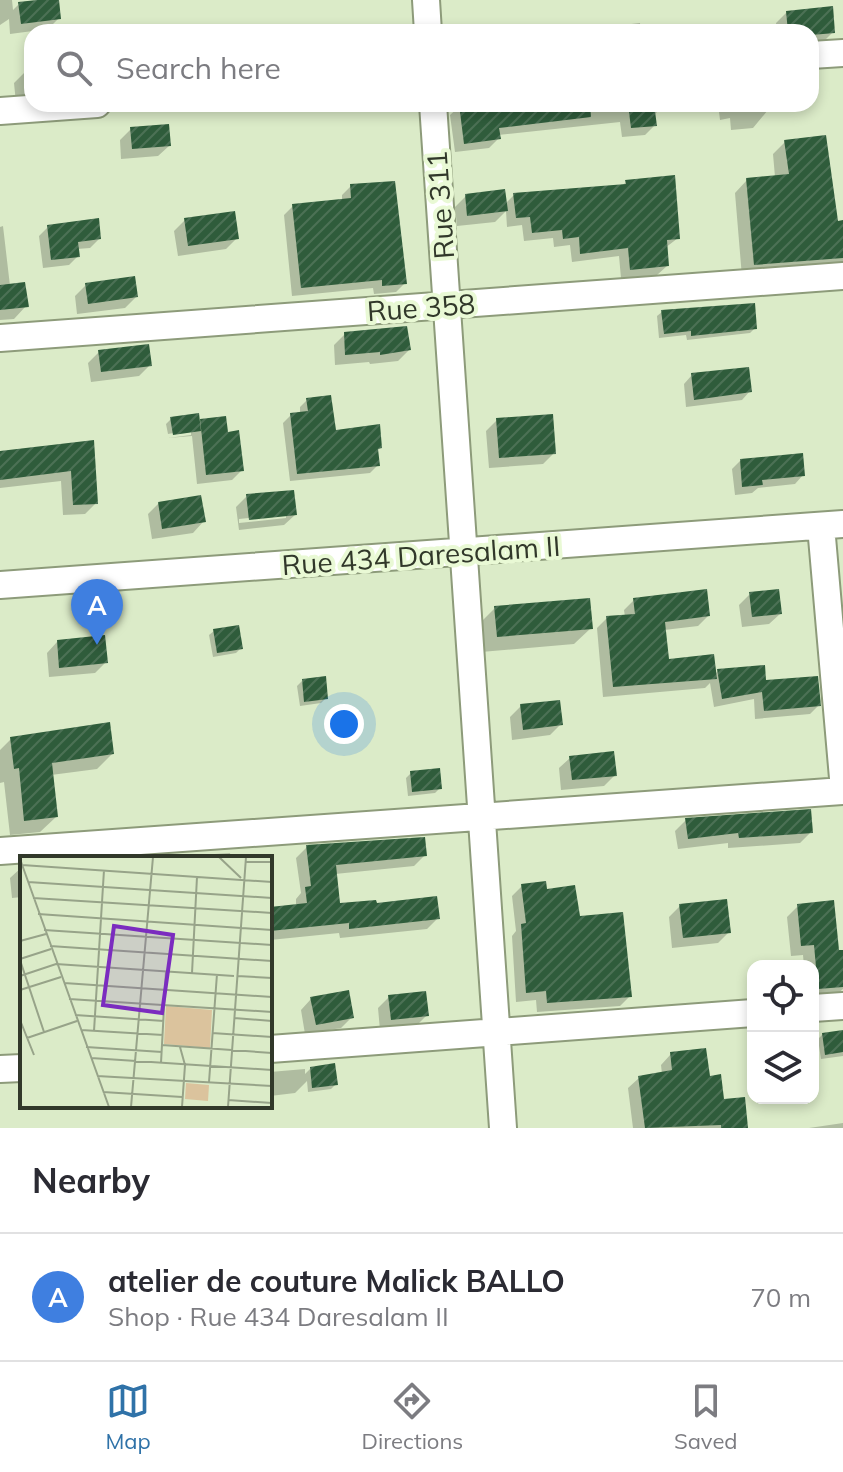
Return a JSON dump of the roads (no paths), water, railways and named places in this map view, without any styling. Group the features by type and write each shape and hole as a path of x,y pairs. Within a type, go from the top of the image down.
{"street":[{"path":"426,0 428,24"},
{"path":"819,54 843,53"},
{"path":"0,111 24,109"},
{"name":"Rue 311","path":"434,112 503,1128"},
{"name":"Rue 358","path":"0,338 843,276"},
{"path":"832,525 843,778"},
{"name":"Rue 434 Daresalam II","path":"0,585 832,525"},
{"path":"0,851 843,791"},
{"path":"819,1008 843,1006"},
{"path":"272,1049 747,1013"},
{"path":"0,1069 20,1068"}],"place":[{"name":"atelier de couture Malick BALLO","path":"97,645"}]}
